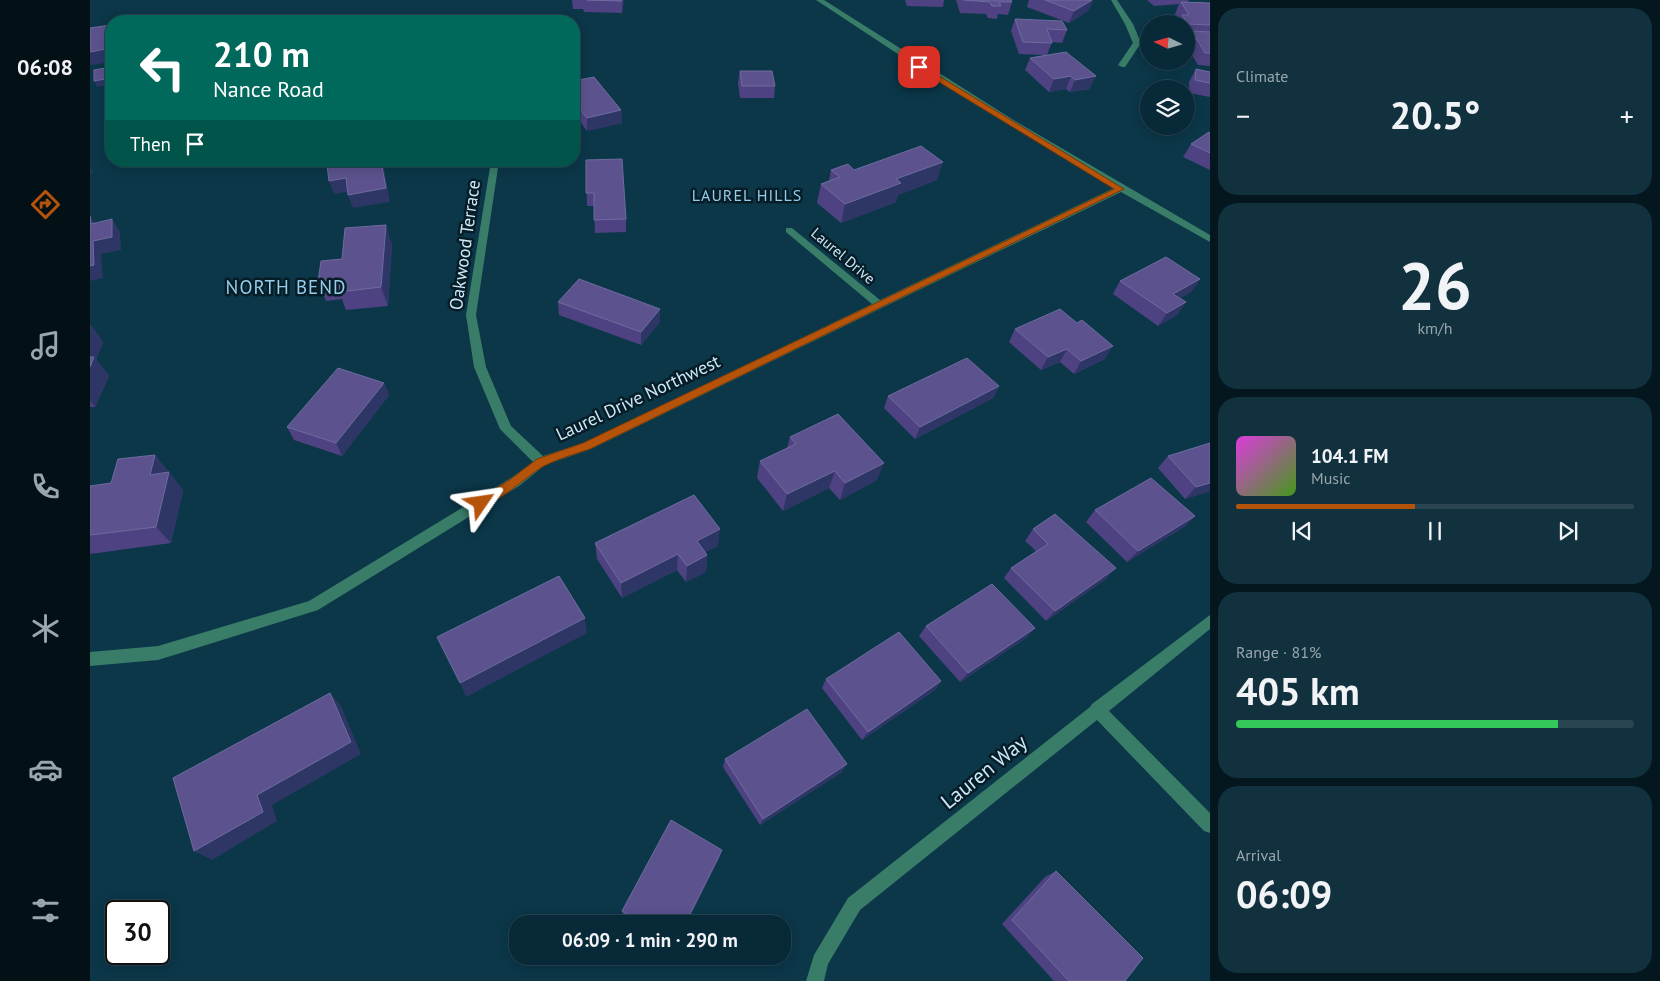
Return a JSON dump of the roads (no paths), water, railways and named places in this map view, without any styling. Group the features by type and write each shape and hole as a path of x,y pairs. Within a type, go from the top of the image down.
{"street":[{"path":"819,0 928,73 1120,189 1210,239"},
{"path":"1114,0 1129,24 1137,43 1122,65"},
{"name":"Oakwood Terrace","path":"493,167 471,315 480,368 506,429 541,462"},
{"name":"Laurel Drive Northwest","path":"90,660 158,654 313,606 515,482 541,462 587,446 878,304 1120,189"},
{"name":"Laurel Drive","path":"789,230 878,304"},
{"name":"Lauren Way","path":"814,981 820,961 854,904 1210,621"},
{"path":"1097,709 1210,825"}],"district":[{"name":"LAUREL HILLS","path":"747,195"},
{"name":"NORTH BEND","path":"286,287"}]}
